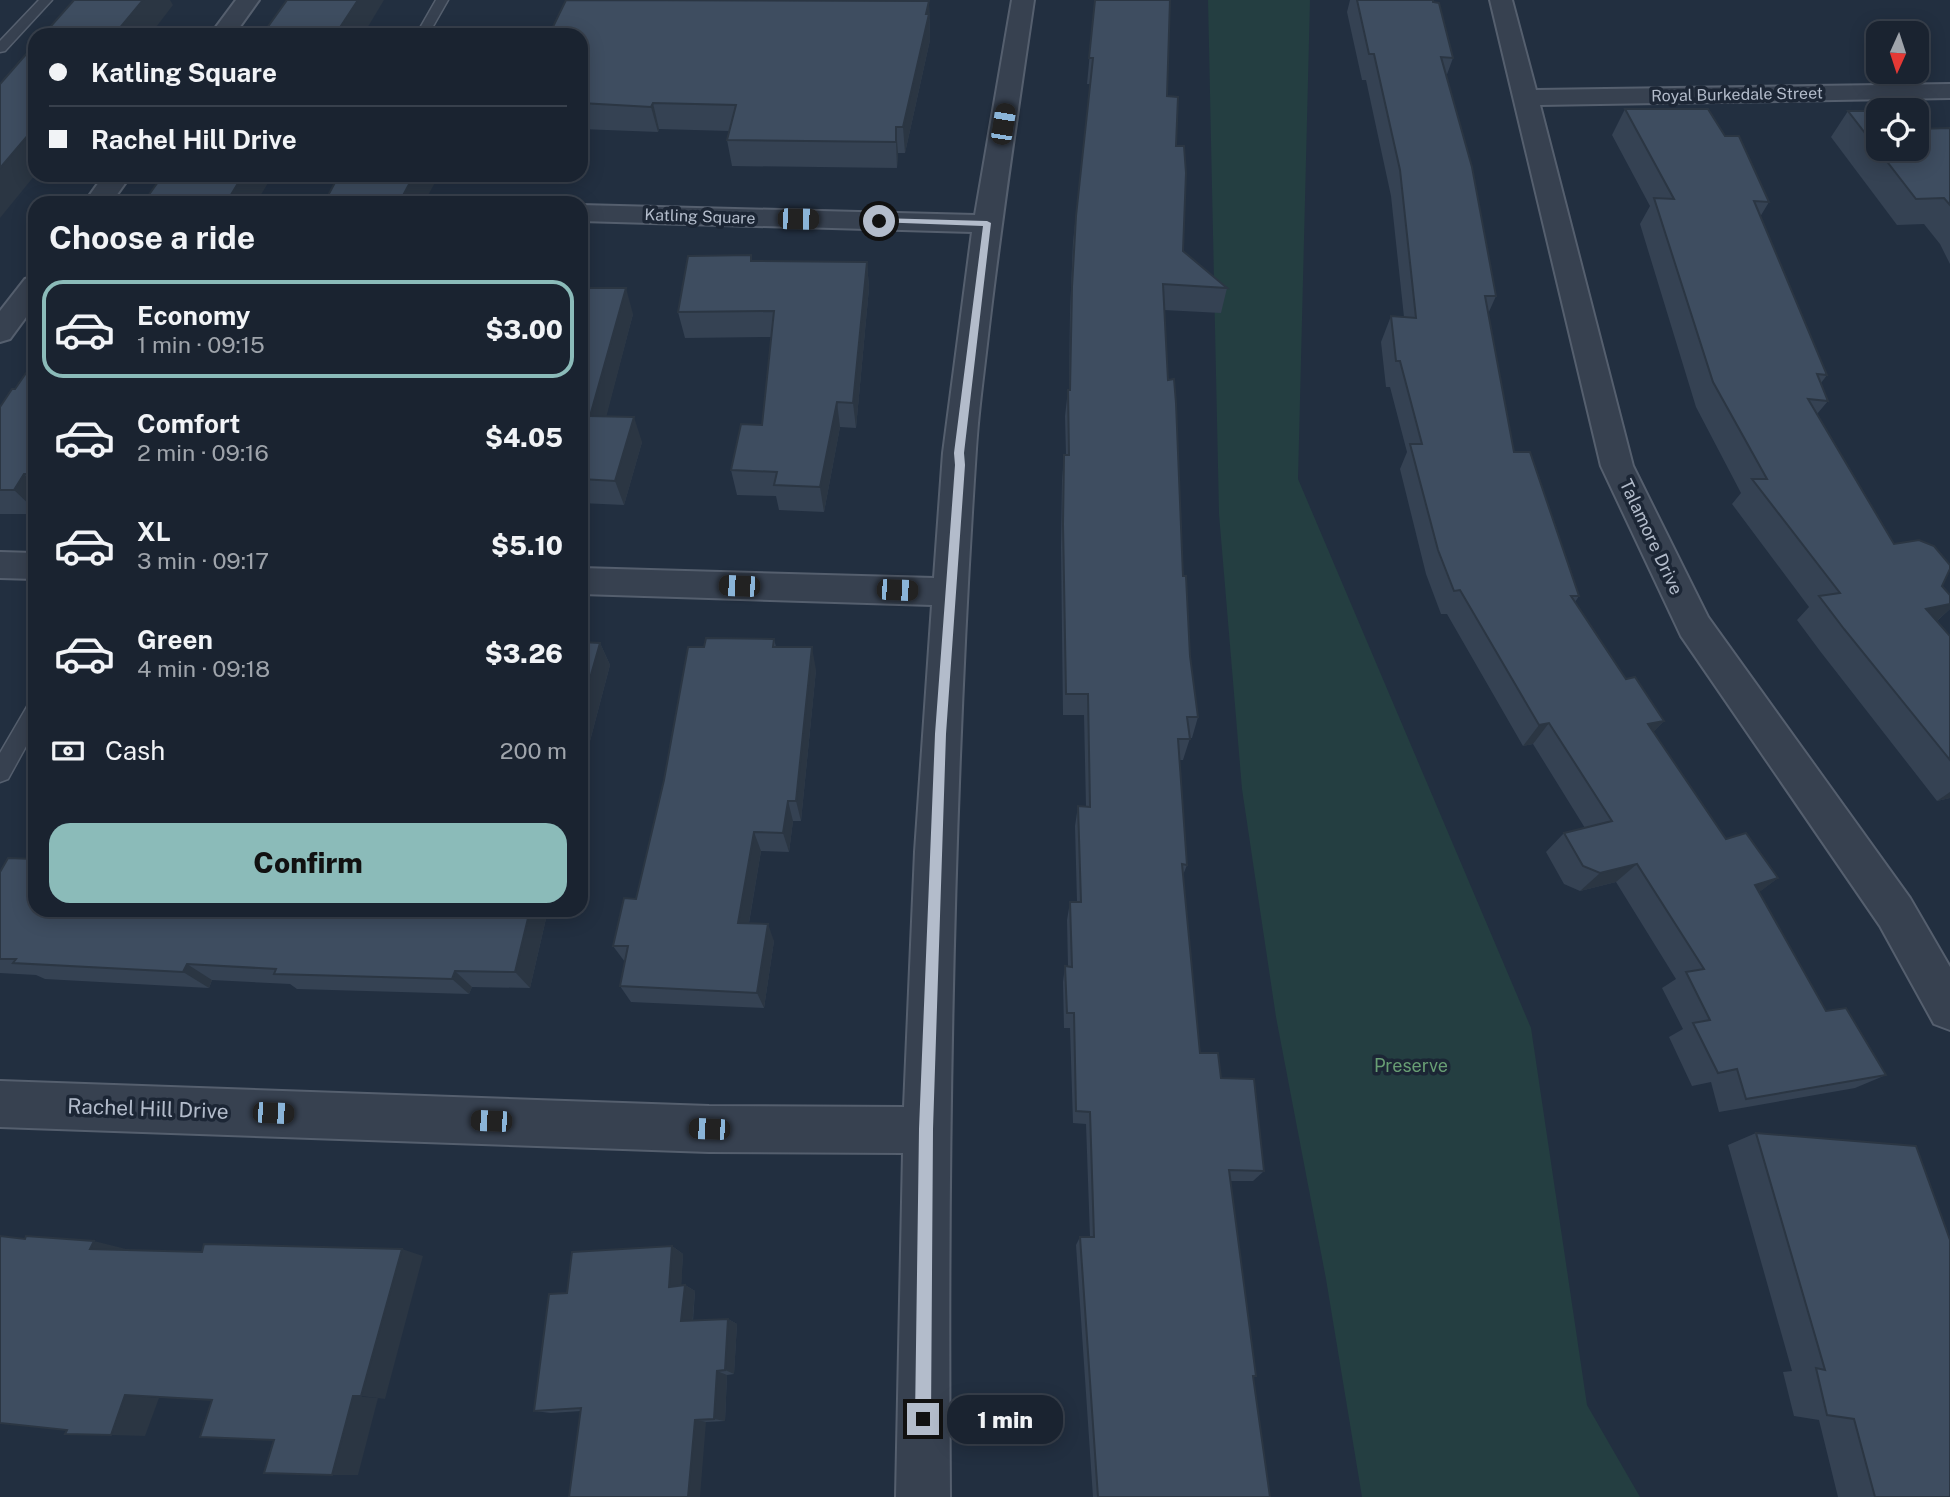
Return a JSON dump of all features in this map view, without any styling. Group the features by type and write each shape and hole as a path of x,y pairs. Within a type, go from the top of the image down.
{"street":[{"path":"227,28 248,0"},
{"path":"923,1497 926,1129 941,734 959,453 987,223 1023,0"},
{"name":"Talamore Drive","path":"1501,0 1618,466 1694,626 1895,912 1950,1009"},
{"name":"Royal Burkedale Street","path":"1524,98 1950,91"},
{"name":"Katling Square","path":"588,213 987,223"},
{"path":"0,332 28,294"},
{"path":"0,565 28,566"},
{"path":"588,581 950,592"},
{"name":"Rachel Hill Drive","path":"0,1104 709,1129 926,1129"}],"lane":[{"path":"0,48 46,0"},
{"path":"426,28 442,0"},
{"path":"0,773 28,723"}],"green space":[{"name":"Preserve","path":"1208,0 1310,0 1298,479 1531,1028 1587,1405 1640,1497 1362,1497 1326,1279 1276,1017 1242,789 1219,514"}],"building":[{"path":"74,0 143,0 120,28 49,28"},
{"path":"287,0 358,0 340,28 267,28"},
{"path":"566,0 929,1 926,14 929,14 903,127 896,127 896,142 727,140 736,105 653,103 651,107 588,103 588,28 552,28"},
{"path":"1095,0 1170,0 1167,96 1178,97 1176,146 1184,146 1186,173 1183,251 1227,288 1163,284 1168,380 1174,379 1176,403 1183,576 1186,576 1190,656 1198,717 1187,717 1190,739 1178,739 1187,865 1182,864 1200,1053 1218,1053 1221,1078 1254,1079 1264,1171 1229,1170 1270,1497 1098,1497 1080,1237 1094,1237 1090,1112 1076,1111 1074,1013 1067,1013 1065,966 1072,967 1070,902 1081,902 1078,806 1090,807 1088,694 1066,694 1063,524 1064,455 1069,455 1068,390 1076,216 1093,58 1089,58"},
{"path":"1357,0 1433,0 1439,3 1453,58 1441,57 1472,167 1496,296 1485,296 1514,452 1530,452 1579,596 1571,596 1626,679 1635,677 1664,721 1648,724 1726,839 1746,833 1778,878 1755,885 1826,1011 1846,1008 1886,1075 1746,1099 1737,1069 1718,1073 1693,1023 1710,1020 1686,972 1704,969 1637,864 1600,873 1583,866 1564,833 1612,821 1549,723 1539,725 1460,590 1454,591 1438,550 1410,444 1422,444 1400,361 1396,361 1391,316 1416,318 1400,170 1374,54 1369,54"},
{"path":"28,52 28,135 0,168 0,84"},
{"path":"1625,109 1708,109 1725,136 1739,136 1769,202 1754,201 1827,375 1817,374 1828,401 1808,399 1894,544 1919,540 1934,546 1950,565 1942,586 1950,595 1950,604 1926,609 1950,636 1950,760 1819,596 1840,593 1752,479 1767,479 1713,382 1654,198 1674,199"},
{"path":"1848,111 1866,111 1866,134"},
{"path":"1950,128 1950,205 1944,198 1916,199 1887,161 1929,161 1929,129"},
{"path":"158,182 239,182 230,196 148,196"},
{"path":"335,182 410,182 403,196 328,196"},
{"path":"751,255 751,261 867,262 853,403 837,402 820,487 774,485 777,472 731,470 741,424 762,425 774,311 678,312 688,256"},
{"path":"588,288 626,288 590,416 634,417 615,481 588,479"},
{"path":"28,370 28,474 24,474 14,490 0,490 0,407 12,389 15,389"},
{"path":"706,638 774,639 773,647 812,647 796,801 788,801 783,833 754,832 738,923 768,924 757,993 620,986 628,946 613,946 624,898 636,899 664,780 688,647 704,647"},
{"path":"588,642 600,643 588,685"},
{"path":"8,858 28,859 28,917 528,917 515,972 455,971 452,979 274,974 276,969 187,964 183,972 13,963 16,959 0,959 0,872"},
{"path":"1756,1133 1916,1146 1950,1240 1950,1497 1875,1497 1854,1419 1827,1415 1816,1368 1825,1370"},
{"path":"0,1236 94,1241 90,1249 202,1252 204,1244 402,1249 361,1396 353,1396 332,1475 264,1473 274,1440 200,1437 212,1400 125,1395 111,1435 65,1434 67,1430 0,1423"},
{"path":"672,1246 669,1287 685,1285 681,1321 728,1319 725,1370 717,1371 714,1419 695,1420 688,1497 569,1497 581,1408 534,1411 549,1294 567,1293 572,1252"}],"route":[{"path":"879,221 987,223 959,453 941,734 926,1129 923,1419"}]}
